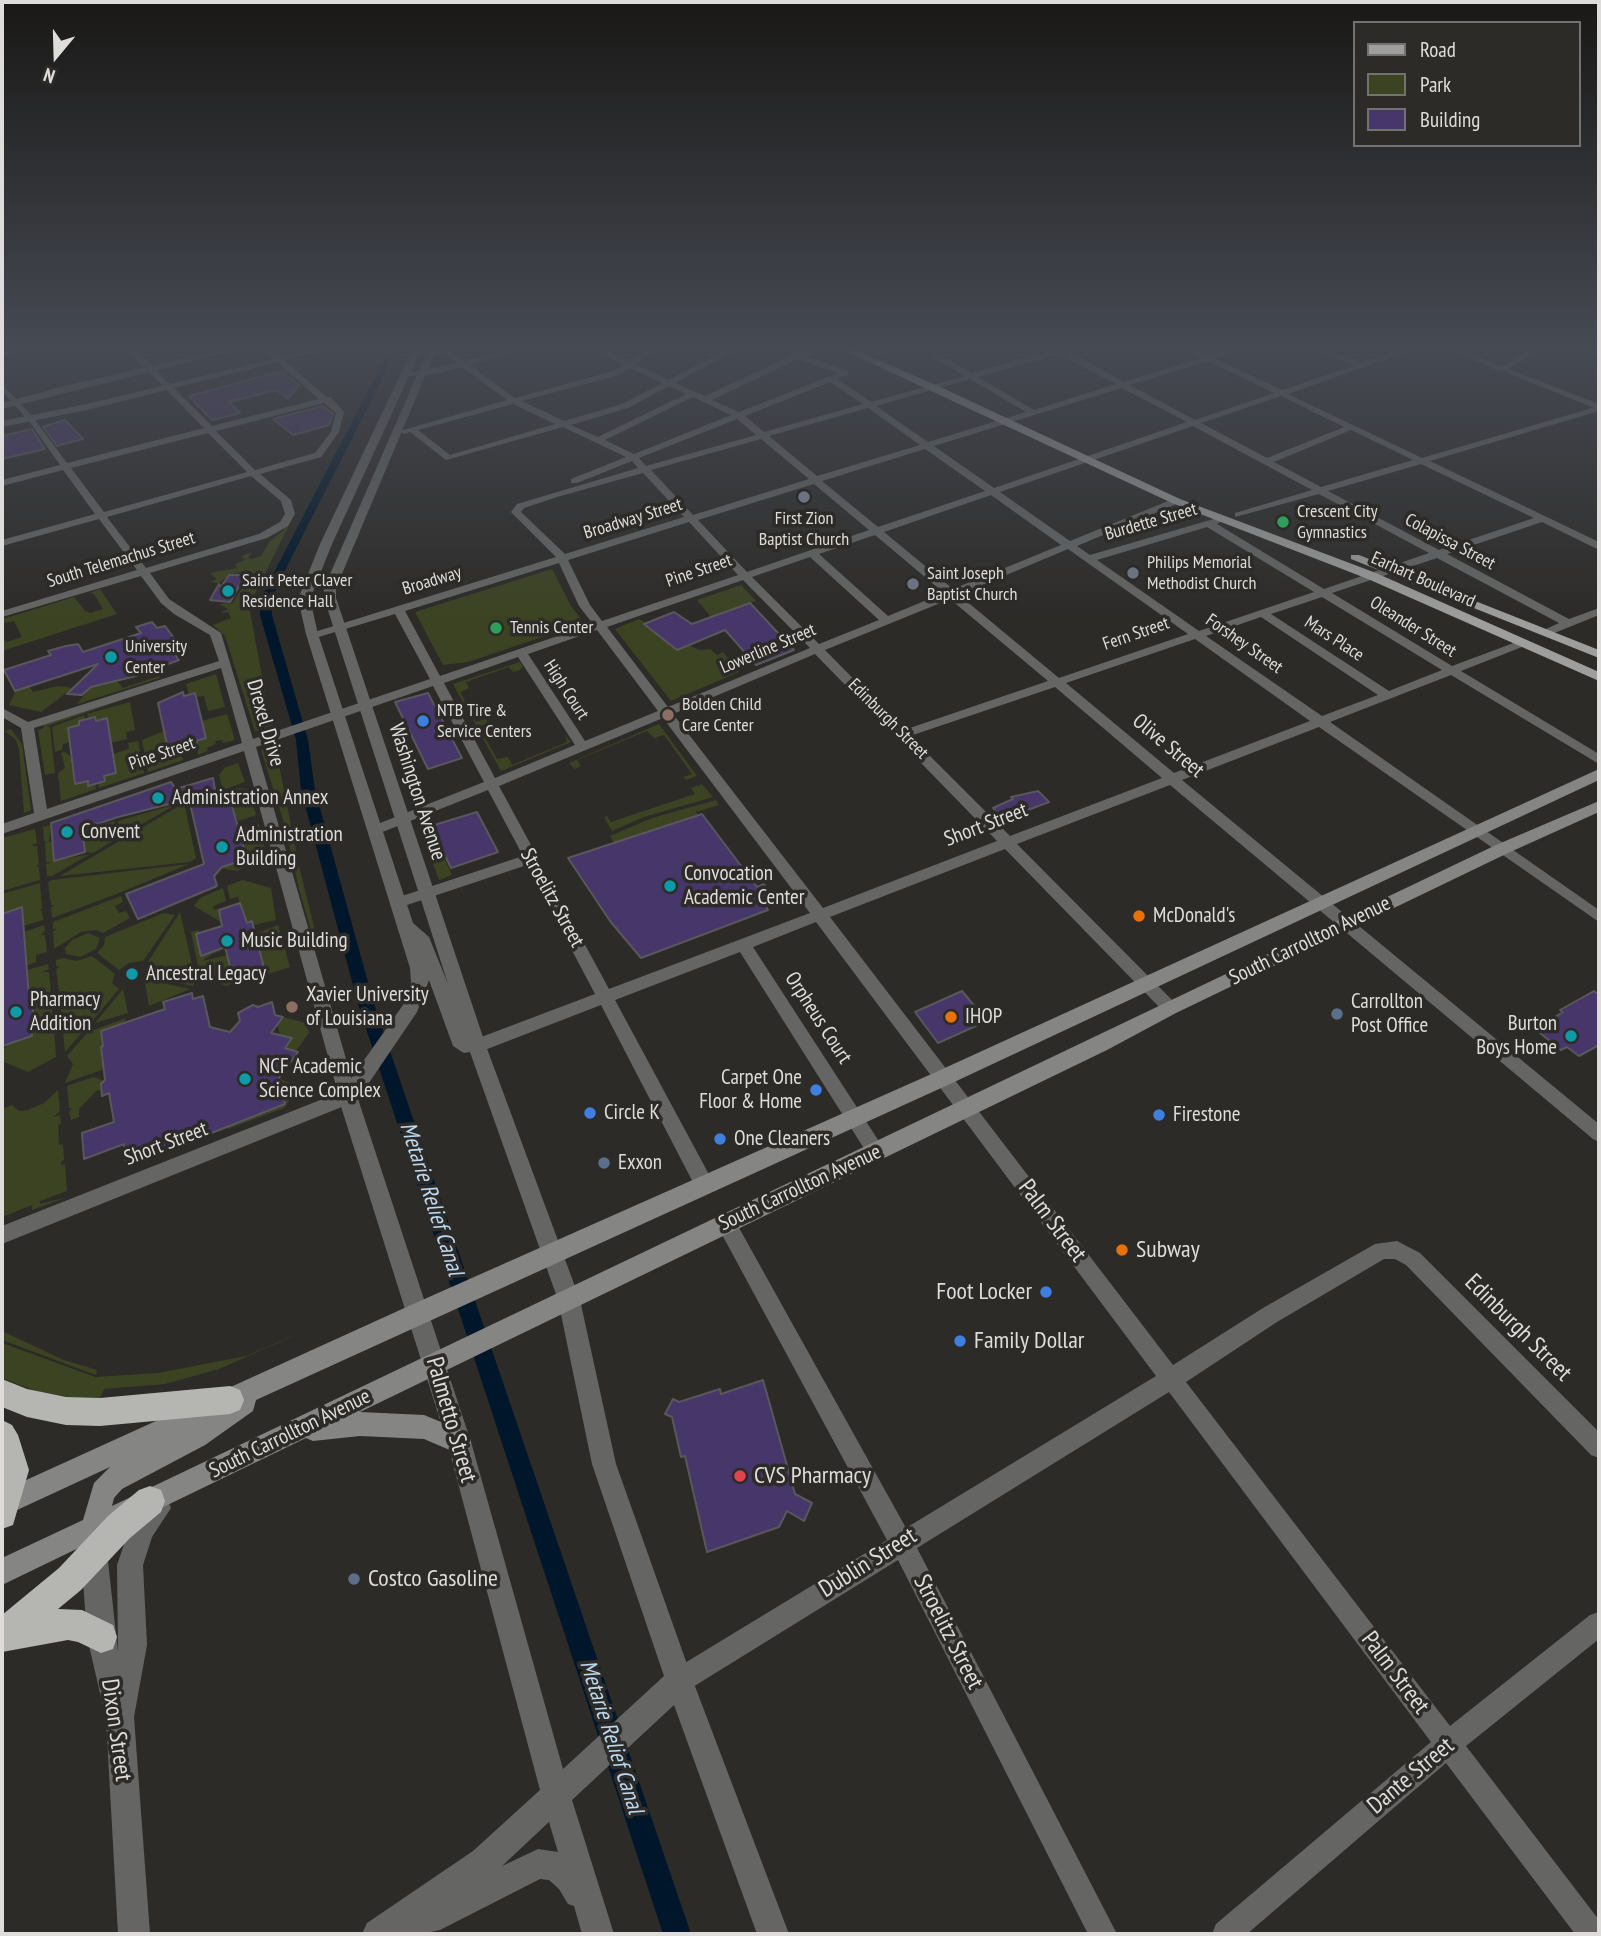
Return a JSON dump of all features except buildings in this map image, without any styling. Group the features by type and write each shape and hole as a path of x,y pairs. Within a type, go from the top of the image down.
{"highway":[{"path":"2,1394 27,1403 66,1411 87,1412 230,1400"},
{"path":"2,1435 8,1445 14,1468 4,1507"},
{"path":"2,1636 70,1580 94,1540 150,1502"},
{"path":"2,1636 68,1624 82,1626 101,1637"}],"main road":[{"name":"Earhart Boulevard","path":"1047,440 1176,501 1372,576 1599,677"},
{"name":"Earhart Boulevard","path":"1069,440 1238,515 1391,570 1599,654"},
{"path":"1471,620 1461,613 1460,607 1469,607 1530,626"},
{"path":"1523,643 1552,650 1582,663 1599,661"},
{"name":"South Carrollton Avenue","path":"4,1507 445,1301 943,1078 1599,774"},
{"name":"South Carrollton Avenue","path":"150,1502 1100,1045 1170,1008 1502,849 1599,806"},
{"path":"2,1572 94,1540 103,1492 124,1472 195,1436 289,1373"},
{"path":"299,1430 360,1424 424,1427 458,1442"}],"street":[{"name":"Drexel Drive","path":"45,440 141,572 172,607 215,633 352,1093"},
{"path":"2,483 167,440"},
{"path":"222,440 253,473"},
{"path":"2,543 318,455 329,440"},
{"name":"Washington Avenue","path":"376,440 326,544 304,599 312,636 340,713 405,925 424,941 460,1041 471,1046"},
{"name":"Washington Avenue","path":"394,440 330,588 330,598 426,894 471,1046 551,1254"},
{"path":"426,440 449,458 510,440"},
{"name":"Edinburgh Street","path":"600,440 633,457 745,576 1170,1008"},
{"path":"554,495 557,487 675,440"},
{"path":"554,495 750,440"},
{"name":"Olive Street","path":"765,440 1593,1129"},
{"name":"Forshey Street","path":"920,440 1599,917"},
{"name":"Broadway Street","path":"563,559 946,440"},
{"name":"Pine Street","path":"2,829 1143,440"},
{"name":"Colapissa Street","path":"1226,440 1567,623"},
{"path":"1266,462 1319,440"},
{"path":"1378,440 1599,546"},
{"path":"1238,515 1490,440"},
{"path":"364,466 382,466"},
{"name":"South Telemachus Street","path":"2,614 271,533 284,524 290,514 286,500 253,473"},
{"name":"Palm Street","path":"554,495 516,509 563,559 585,606 1592,1934"},
{"name":"Lowerline Street","path":"374,830 492,785 816,648 1176,501"},
{"name":"Fern Street","path":"903,734 1542,519"},
{"name":"Burdette Street","path":"1089,559 1223,520"},
{"name":"Oleander Street","path":"1209,524 1599,760"},
{"path":"326,544 349,543"},
{"path":"811,553 886,620"},
{"name":"Broadway","path":"312,636 563,559"},
{"name":"Stroelitz Street","path":"399,610 705,1186"},
{"path":"1548,632 1599,611"},
{"name":"Mars Place","path":"1261,612 1387,695"},
{"name":"Short Street","path":"471,1046 818,916 1523,643"},
{"name":"High Court","path":"521,652 582,747"},
{"path":"2,712 27,726 226,663"},
{"path":"27,726 41,815"},
{"path":"398,903 530,859"},
{"path":"352,1093 411,1007 420,982 419,968 405,925"},
{"name":"Orpheus Court","path":"743,944 876,1152"},
{"name":"Short Street","path":"2,1235 352,1093"},
{"name":"Palmetto Street","path":"352,1093 419,1313 446,1359 458,1442 556,1795 596,1928"},
{"name":"Stroelitz Street","path":"726,1223 901,1542 1103,1934"},
{"name":"Dublin Street","path":"385,1930 484,1862 678,1681 1171,1379 1270,1315 1382,1250 1397,1250"},
{"name":"Edinburgh Street","path":"1397,1250 1413,1259 1599,1447"},
{"path":"551,1254 569,1300 604,1464 678,1681 773,1934"},
{"path":"120,1720 133,1645 130,1565 133,1550 150,1516 193,1481"},
{"name":"Dixon Street","path":"94,1540 101,1637 120,1720 134,1934"},
{"name":"Dante Street","path":"1226,1934 1449,1743 1599,1624"},
{"path":"385,1930 440,1914 538,1864 555,1866 570,1878 596,1928"}],"green space":[{"path":"289,521 249,606 272,730 255,731 225,636 213,625 231,618 228,612 220,613 228,609 219,604 233,603 247,579 243,578 247,570 229,575 219,583 210,582 217,579 210,573 237,568 235,564 245,560 241,556 252,552 248,558 261,556 270,541 283,531"},
{"name":"Tennis Center","path":"552,569 571,606 584,623 468,662 443,665 415,612"},
{"path":"741,585 756,601 711,617 697,600"},
{"path":"100,589 117,614 2,651 2,639 7,642 22,637 14,621 5,623 3,619 74,597 85,611 90,613 103,609 94,594 90,593"},
{"path":"639,619 699,650 710,649 717,655 723,652 739,672 671,701 615,629"},
{"path":"520,662 523,666 520,670 513,672 509,667 466,682 469,688 460,692 476,722 486,719 488,723 479,727 497,759 508,757 512,765 567,742 565,735 571,742 501,771 453,684"},
{"path":"216,674 225,707 208,711 204,696 196,697 194,693 189,695 186,684"},
{"path":"159,676 160,678 77,704 91,687 116,680 123,688"},
{"path":"9,682 15,691 29,686 33,692 58,686 73,688 41,712 9,705 15,692"},
{"path":"126,699 47,726 50,727 55,773 45,775 38,730 44,728 43,725"},
{"path":"130,702 135,730 126,732 127,739 111,743 95,717 88,718 87,714"},
{"path":"227,714 235,740 223,743 222,740 215,741 216,744 207,748 208,751 198,755 196,741 206,738 202,721"},
{"path":"84,715 85,719 79,721 70,742 63,744 62,750 55,752 52,727"},
{"path":"659,724 697,776 686,780 683,777 692,774 664,735 654,738 647,731 577,760 581,766 575,769 569,763"},
{"path":"11,729 22,744 31,810 24,813 19,749 16,740 5,731"},
{"path":"164,731 168,748 179,746 183,760 148,772 142,740"},
{"path":"138,741 144,773 99,788 98,783 105,781 104,776 116,773 113,754 129,749 128,743"},
{"path":"275,744 299,866 318,943 315,944 286,829 261,750"},
{"path":"65,752 72,757 75,784 88,781 89,786 95,784 96,789 61,801 58,773 65,768 61,753"},
{"path":"238,763 245,782 223,790 219,775 224,768"},
{"path":"702,784 713,797 644,817 612,831 604,817 607,816 611,822 695,794 691,788"},
{"path":"236,788 249,789 256,815 239,821 234,815 228,792 208,797"},
{"path":"716,800 719,805 696,812 697,815 614,843 610,836 652,818"},
{"path":"184,803 196,858 190,862 60,876"},
{"path":"177,804 119,837 118,821"},
{"path":"115,821 116,839 93,853 85,852 82,830"},
{"path":"427,822 452,875 439,880 419,825"},
{"path":"259,824 265,849 250,865 237,871 220,868 247,859 240,829"},
{"path":"51,825 49,842 52,842 54,861 90,854 52,876 47,876 46,864 52,862 46,862 47,842 44,841 43,827"},
{"path":"35,829 37,843 31,846 37,846 39,864 36,866 39,867 40,880 2,891 2,838"},
{"path":"189,864 52,918 51,908 54,905 51,905 48,882 52,880"},
{"path":"243,880 271,888 276,920 253,925 247,923 238,897 230,899 227,886"},
{"path":"40,883 42,908 39,911 42,910 43,920 17,928 17,924 23,922 22,907 2,914 2,894"},
{"path":"223,888 226,901 213,906 214,910 218,909 221,922 194,906 200,898"},
{"path":"121,896 123,902 115,906 119,913 126,911 130,918 103,933 96,930 81,932 54,949 53,932 57,928 53,929 53,922"},
{"path":"180,912 196,982 193,986 151,977 153,966 148,962"},
{"path":"164,913 175,915 143,961 129,963 119,970 97,953 104,945 105,937"},
{"path":"44,925 45,931 41,935 45,935 47,952 36,955 36,962 26,966 24,932"},
{"path":"278,925 290,967 255,978 254,971 264,968 255,934"},
{"path":"199,930 196,935 201,955 226,949 202,961 227,955 235,982 226,986 200,976 191,932"},
{"path":"88,933 100,938 96,949 80,957 66,954 65,948 72,940"},
{"path":"92,956 115,974 112,983 119,989 93,1020 61,1012 61,994 65,991 59,992 56,969 60,967 56,966 56,960 63,958 77,961"},
{"path":"48,964 49,969 42,972 49,972 51,995 47,996 51,997 53,1022 47,1027 54,1025 56,1057 28,1072 2,1061 2,1053 7,1044 34,1023 30,1006 33,1004 33,996 29,997 26,986 27,970"},
{"path":"149,980 190,989 149,1006 145,983"},
{"path":"123,989 128,1013 95,1023"},
{"path":"62,1016 91,1022 65,1052 62,1022 65,1019 62,1019"},
{"path":"283,1017 306,1023 309,1033 296,1051 285,1048 292,1039 280,1035 277,1024"},
{"path":"126,1018 107,1068 65,1083 73,1064 67,1056 88,1032"},
{"path":"94,1077 104,1081 101,1090 96,1091 79,1109 79,1117 71,1120 69,1112 72,1108 69,1108 67,1086"},
{"path":"279,1078 297,1083 299,1087 284,1108 228,1129 227,1126 285,1104"},
{"path":"58,1090 60,1111 53,1117 60,1115 59,1145 63,1144 64,1160 61,1165 65,1164 67,1191 40,1201 40,1204 67,1197 32,1210 32,1205 2,1217 2,1109 12,1105 19,1111 28,1110 44,1103"},
{"path":"320,1324 219,1369 165,1384 104,1389 99,1401 41,1393 2,1378 2,1343 95,1377 158,1373 246,1356"},
{"path":"2,1331 64,1360 97,1370 96,1375 2,1340"}],"waterway":[{"name":"Metarie Relief Canal","path":"347,440 271,588 266,603 266,615 302,740 308,790 366,1004 677,1934"}],"place":[{"name":"First Zion Baptist Church","path":"804,497"},
{"name":"Crescent City Gymnastics","path":"1283,522"},
{"name":"Philips Memorial Methodist Church","path":"1133,573"},
{"name":"Saint Joseph Baptist Church","path":"913,584"},
{"name":"Saint Peter Claver Residence Hall","path":"228,591"},
{"name":"Tennis Center","path":"496,628"},
{"name":"University Center","path":"111,657"},
{"name":"Bolden Child Care Center","path":"668,715"},
{"name":"NTB Tire & Service Centers","path":"423,721"},
{"name":"Administration Annex","path":"158,798"},
{"name":"Convent","path":"67,832"},
{"name":"Administration Building","path":"222,847"},
{"name":"Convocation Academic Center","path":"670,886"},
{"name":"McDonald's","path":"1139,916"},
{"name":"Music Building","path":"227,941"},
{"name":"Ancestral Legacy","path":"132,974"},
{"name":"Xavier University of Louisiana","path":"292,1007"},
{"name":"Pharmacy Addition","path":"16,1012"},
{"name":"Carrollton Post Office","path":"1337,1014"},
{"name":"IHOP","path":"951,1017"},
{"name":"Burton Boys Home","path":"1571,1036"},
{"name":"NCF Academic Science Complex","path":"245,1079"},
{"name":"Carpet One Floor & Home","path":"816,1090"},
{"name":"Circle K","path":"590,1113"},
{"name":"Firestone","path":"1159,1115"},
{"name":"One Cleaners","path":"720,1139"},
{"name":"Exxon","path":"604,1163"},
{"name":"Subway","path":"1122,1250"},
{"name":"Foot Locker","path":"1046,1292"},
{"name":"Family Dollar","path":"960,1341"},
{"name":"CVS Pharmacy","path":"740,1476"},
{"name":"Costco Gasoline","path":"354,1579"}]}
